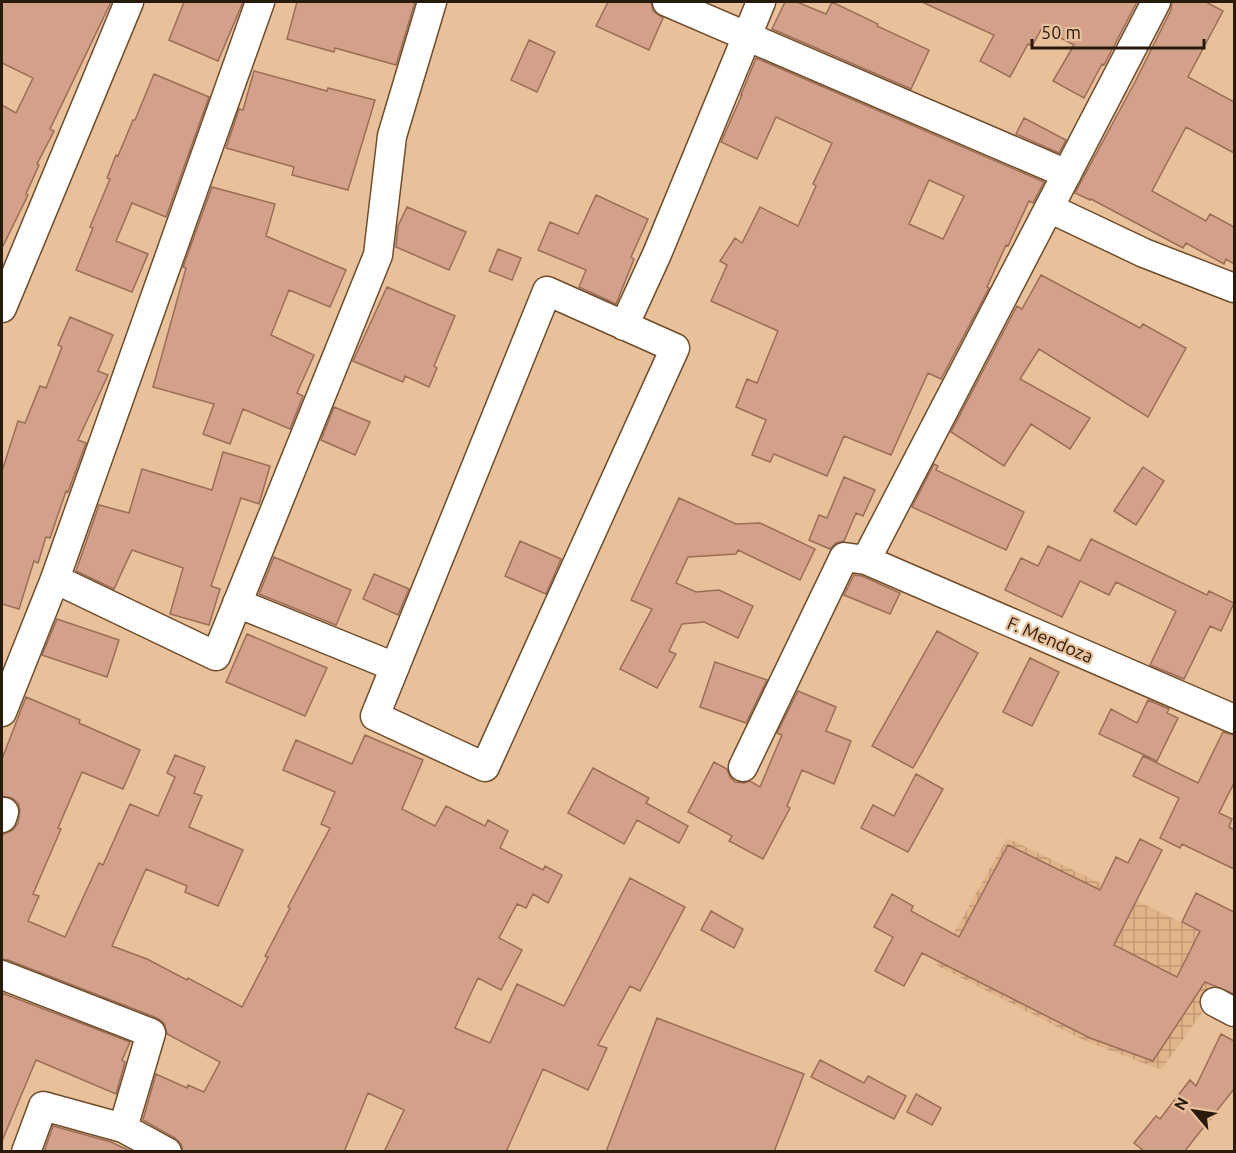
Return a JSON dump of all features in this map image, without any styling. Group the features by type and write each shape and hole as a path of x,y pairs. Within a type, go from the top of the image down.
{"street":[{"path":"2,308 129,2"},
{"path":"2,712 55,579 260,2"},
{"path":"55,579 216,656 378,255 392,136 432,2"},
{"path":"667,2 1067,174"},
{"path":"624,326 657,254 761,2"},
{"path":"743,767 844,558 866,560 1156,2"},
{"path":"1049,208 1144,253 1234,288"},
{"path":"546,291 675,348 485,767 375,716 395,667 546,291"},
{"name":"F. Mendoza","path":"866,560 1234,719"},
{"path":"237,603 395,667"},
{"path":"2,812 4,812 2,818"},
{"path":"2,975 151,1033 123,1128"},
{"path":"26,1152 44,1106 123,1128 167,1152"}],"shaded area":[{"path":"1007,838 1234,948 1234,968 1161,1070 1083,1040 936,965"}],"building":[{"path":"2,2 111,2 50,129 54,131 37,164 39,165 26,194 28,195 2,248 2,105 16,113 33,78 2,63"},
{"path":"184,2 243,2 218,61 169,40"},
{"path":"297,2 415,2 396,65 335,48 334,52 287,39"},
{"path":"608,2 651,2 653,11 663,18 649,50 596,26"},
{"path":"785,2 797,2 826,14 832,2 929,50 911,89 772,29"},
{"path":"922,2 1137,2 1084,98 1053,81 1074,45 1042,28 1032,46 1028,44 1010,77 980,61 994,35"},
{"path":"1172,2 1206,2 1223,11 1188,77 1234,102 1234,153 1186,127 1152,191 1206,221 1210,214 1234,227 1234,264 1226,259 1224,264 1186,243 1183,248 1091,199 1075,193 1135,82 1171,10"},
{"path":"529,40 555,52 537,92 511,80"},
{"path":"756,58 1044,182 1033,203 1029,201 1008,246 1006,245 987,287 989,288 941,379 928,373 891,455 844,436 827,476 774,454 770,462 752,455 766,420 736,407 747,379 757,383 778,331 711,301 727,265 720,261 735,238 742,243 760,207 798,226 816,186 813,184 832,143 776,117 757,159 721,142","holes":["929,180 964,196 943,239 909,224"]},
{"path":"254,71 327,91 328,88 375,100 348,190 292,175 294,167 226,148 239,109 243,110"},
{"path":"154,74 209,97 166,217 132,203 116,241 148,254 132,292 76,270 93,228 90,227 110,179 107,178 116,155 118,156 133,120 135,120"},
{"path":"1024,118 1066,140 1059,153 1016,134"},
{"path":"212,187 275,204 266,236 346,270 330,307 289,290 271,335 314,355 297,393 303,396 290,429 243,409 230,444 203,434 214,404 153,387 186,268 183,267"},
{"path":"596,195 648,219 631,257 634,259 616,304 579,287 586,270 538,250 550,222 578,234"},
{"path":"407,207 466,232 449,270 396,247 398,226"},
{"path":"498,249 521,258 512,280 489,271"},
{"path":"1041,275 1140,328 1143,324 1186,348 1148,417 1039,349 1020,379 1090,418 1070,449 1031,424 1004,466 951,432 1017,306 1022,309"},
{"path":"387,287 455,316 434,366 437,368 429,387 405,376 403,382 353,361"},
{"path":"70,317 113,335 98,371 108,375 78,440 86,443 50,538 46,537 38,563 34,561 19,609 2,604 2,471 18,421 25,423 40,386 46,388 62,347 58,345"},
{"path":"334,407 370,422 355,455 321,440"},
{"path":"223,452 270,466 259,504 241,498 211,586 220,589 209,625 170,614 183,568 132,550 114,589 76,571 99,505 129,513 142,469 212,490"},
{"path":"934,464 938,466 936,470 1024,512 1006,550 912,507"},
{"path":"1143,467 1164,481 1136,525 1114,511"},
{"path":"844,477 875,490 863,516 856,513 844,541 836,543 830,549 809,540 819,515 827,518"},
{"path":"679,498 736,524 760,523 815,549 800,580 738,550 736,554 688,557 676,583 696,592 719,590 753,606 738,638 704,622 682,624 669,651 676,654 657,688 620,669 652,609 631,600"},
{"path":"1091,539 1207,595 1209,591 1234,603 1221,631 1210,626 1184,679 1150,665 1176,611 1116,582 1109,595 1080,581 1062,617 1005,590 1021,558 1038,566 1048,546 1080,561"},
{"path":"520,541 561,559 546,594 505,576"},
{"path":"274,557 351,590 336,625 259,594"},
{"path":"374,574 409,589 398,615 363,599"},
{"path":"854,575 862,576 900,593 890,614 844,595"},
{"path":"57,619 119,640 107,677 42,655"},
{"path":"937,631 978,653 913,768 872,746"},
{"path":"247,634 327,668 305,716 226,682"},
{"path":"1030,658 1059,672 1032,726 1003,712"},
{"path":"715,662 767,680 746,723 700,707"},
{"path":"798,691 836,707 826,731 851,741 834,784 802,770 787,806 790,808 763,859 729,841 732,836 688,812 714,762 727,769 735,782 750,781 760,787 782,735 777,733"},
{"path":"26,697 80,720 79,723 140,750 123,789 82,772 33,894 39,896 28,921 65,937 99,863 103,865 130,804 158,816 175,777 167,773 175,755 205,767 194,793 202,796 189,827 243,850 218,906 185,892 187,886 146,869 112,946 147,959 187,980 188,978 242,1007 268,957 265,956 290,908 288,907 330,828 321,824 335,792 283,770 296,740 352,764 365,735 423,760 402,809 435,826 446,806 485,826 488,820 508,831 500,848 543,870 545,866 562,875 548,903 533,894 526,908 517,904 499,938 522,950 501,990 478,978 455,1028 490,1043 517,984 564,1006 630,878 685,907 640,991 630,986 598,1045 607,1048 588,1090 543,1069 506,1152 384,1152 404,1110 368,1093 344,1152 183,1152 181,1144 175,1138 143,1120 156,1074 187,1088 188,1085 204,1092 220,1062 167,1034 164,1023 157,1018 2,959 2,835 13,830 18,823 20,810 18,803 12,798 2,796 2,759"},
{"path":"1148,700 1169,709 1167,713 1178,718 1157,761 1099,734 1111,709 1137,723"},
{"path":"1223,732 1234,735 1234,783 1219,813 1232,819 1229,827 1234,830 1234,869 1182,844 1180,848 1160,838 1179,798 1133,776 1143,756 1198,783"},
{"path":"593,768 649,798 646,803 688,826 679,843 637,820 624,844 568,813"},
{"path":"916,774 943,789 908,852 861,828 873,805 894,816"},
{"path":"1140,839 1162,850 1114,945 1177,977 1200,931 1182,922 1196,893 1234,912 1234,994 1205,982 1153,1061 1090,1038 922,953 904,986 875,971 893,937 874,927 892,894 913,906 911,911 959,937 1008,845 1100,890 1116,857 1128,863"},
{"path":"711,911 743,929 734,948 701,930"},
{"path":"2,993 130,1042 122,1060 125,1062 116,1094 36,1060 2,1141"},
{"path":"657,1018 804,1074 774,1152 606,1152"},
{"path":"1221,1034 1234,1041 1234,1089 1184,1152 1145,1152 1134,1143 1156,1116 1160,1119 1190,1080 1196,1086"},
{"path":"820,1060 864,1083 868,1076 906,1096 894,1119 811,1077"},
{"path":"916,1094 941,1108 932,1125 907,1112"},
{"path":"53,1126 111,1142 132,1152 44,1152"}]}
